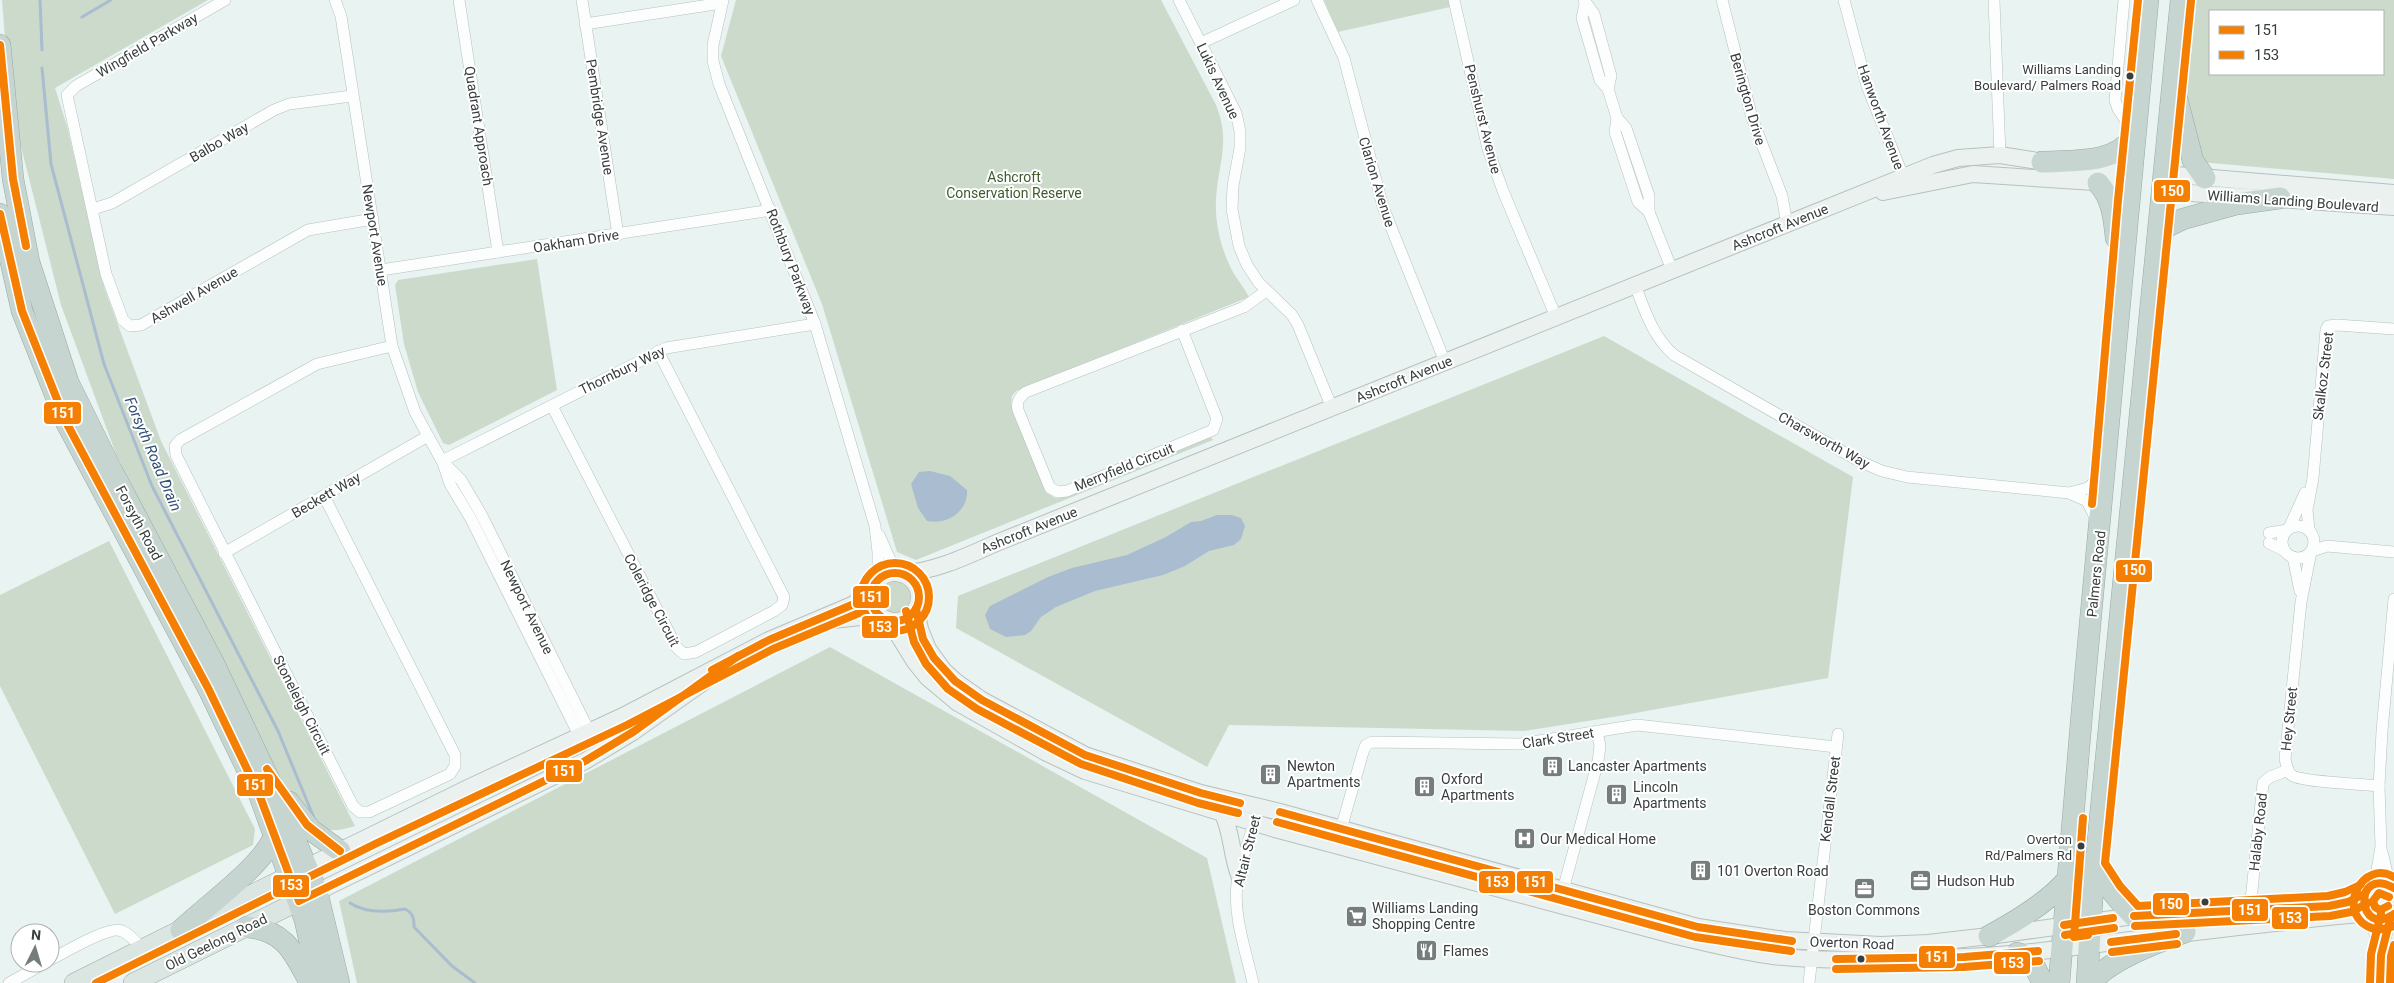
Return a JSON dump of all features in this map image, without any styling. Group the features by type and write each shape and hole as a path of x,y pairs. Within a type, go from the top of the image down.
{"highway":[{"name":"Palmers Road","path":"2060,983 2082,700 2100,533 2130,180 2148,0"},
{"name":"Palmers Road","path":"2087,983 2090,921 2181,0"},
{"name":"Forsyth Road","path":"0,45 4,138 29,262 68,382 116,478 214,664 256,752 339,983"},
{"path":"2173,79 2193,161 2206,178"},
{"path":"2042,162 2103,157 2125,148 2135,134"},
{"path":"2130,180 2163,183"},
{"path":"2098,182 2105,190 2114,220 2121,286"},
{"path":"2158,236 2168,226 2184,219 2237,204 2280,198"},
{"name":"Forsyth Road","path":"0,214 22,311 66,422 208,688 259,794 274,836 298,871"},
{"path":"16,283 29,262"},
{"path":"256,752 302,820 318,837 340,851"},
{"path":"181,930 255,864 266,852 274,836"},
{"path":"2096,865 2107,887 2117,900 2134,916"},
{"path":"1989,936 2007,927 2058,892 2067,880"},
{"name":"Forsyth Road","path":"308,896 320,983"},
{"path":"247,927 264,928 279,938 297,958 310,983"},
{"path":"2091,983 2110,967 2160,942 2185,932"},
{"path":"2018,953 2030,958 2043,983"}],"main road":[{"name":"Old Geelong Road","path":"74,983 298,871"},
{"name":"Old Geelong Road","path":"132,983 308,896"}],"street":[{"name":"Wingfield Parkway","path":"69,92 225,0"},
{"name":"Newport Avenue","path":"335,0 341,16 392,346 415,412 442,461 461,480 476,517 585,735"},
{"name":"Quadrant Approach","path":"459,0 498,252"},
{"name":"Pembridge Avenue","path":"582,0 618,235"},
{"name":"Lukis Avenue","path":"1179,0 1236,113 1240,131 1240,148 1232,197 1233,221 1242,255 1252,273 1266,291 1292,315 1298,325 1332,408"},
{"path":"1201,43 1294,0"},
{"name":"Clarion Avenue","path":"1317,0 1344,58 1383,207 1445,362"},
{"name":"Penshurst Avenue","path":"1454,0 1488,149 1503,191 1556,317"},
{"name":"Berington Drive","path":"1722,0 1752,118 1793,221"},
{"name":"Hanworth Avenue","path":"1844,0 1867,86 1903,176"},
{"path":"1994,0 2000,155"},
{"path":"2124,0 2115,100 2118,109 2135,134"},
{"path":"585,24 723,1"},
{"name":"Rothbury Parkway","path":"723,1 713,45 713,61 719,84 815,324 875,526 878,552 875,584"},
{"path":"1585,2 1594,14 1611,76 1608,89 1617,118 1626,128 1649,196 1649,212 1672,270"},
{"name":"Ashwell Avenue","path":"69,92 68,105 93,209 106,274 124,320 130,326 141,325 308,230 373,219"},
{"name":"Balbo Way","path":"93,209 112,204 274,110 289,104 352,96"},
{"name":"Ashcroft Avenue","path":"899,573 924,572 955,562 994,544 1903,176 1958,158 2000,155 2130,180"},
{"name":"Ashcroft Avenue","path":"1854,197 1972,174 2098,182 2130,180"},
{"name":"Williams Landing Boulevard","path":"2163,183 2206,178 2394,193"},
{"name":"Williams Landing Boulevard","path":"2163,183 2280,198 2394,207"},
{"name":"Oakham Drive","path":"381,270 771,210"},
{"name":"Charsworth Way","path":"1635,285 1653,330 1663,345 1674,355 1871,467 1907,477 2069,493 2091,504 2100,533"},
{"name":"Merryfield Circuit","path":"1182,330 1216,416 1217,424 1213,430 1067,491 1058,492 1050,488 1018,410 1017,403 1020,396 1182,330 1244,307 1266,291"},
{"name":"Thornbury Way","path":"442,461 673,345 815,324"},
{"name":"Skalkoz Street","path":"2311,531 2307,510 2313,478 2325,336 2328,326 2394,329"},
{"name":"Stoneleigh Circuit","path":"324,496 455,755 454,766 450,774 369,812 356,810 224,553 176,455 175,446 177,442 318,364 392,346"},
{"name":"Coleridge Circuit","path":"552,406 677,648 684,654 696,652 774,611 782,605 784,597 658,351"},
{"name":"Beckett Way","path":"224,553 428,436"},
{"name":"Skalkoz Street","path":"2288,529 2307,489 2313,462"},
{"name":"Charsworth Way","path":"2069,493 2088,488 2105,472"},
{"name":"Rothbury Parkway","path":"875,526 899,573"},
{"path":"2350,547 2299,526 2269,538 2289,554 2303,558 2312,551 2327,546 2394,552"},
{"path":"2288,529 2282,542 2289,554"},
{"path":"2311,531 2315,542 2312,551"},
{"name":"Hey Street","path":"2312,551 2301,602 2286,759 2288,770 2293,776 2306,779 2380,786"},
{"name":"Hey Street","path":"2289,554 2301,602"},
{"name":"Ashcroft Avenue","path":"917,602 928,583 955,562"},
{"path":"298,871 470,787 585,735 769,640 854,604 886,574 899,573 913,581 917,602 904,619 884,617 812,623"},
{"path":"875,584 871,600 884,617"},
{"path":"2381,955 2369,915 2363,904 2367,890 2377,870 2381,848 2380,786 2388,721 2394,599"},
{"name":"Overton Road","path":"917,602 923,639 934,658 955,681 982,700 1060,743 1096,759 1201,793 1256,814 1676,936 1772,956 1812,950 1928,943 2134,916 2250,910 2269,919 2332,915 2369,915 2382,919 2392,915"},
{"name":"Overton Road","path":"884,617 927,677 966,708 1045,752 1086,771 1222,812 1256,814 1341,829 1698,927 1786,940 1812,950 1917,959 2018,953 2185,932 2269,919 2337,905 2380,883 2393,887"},
{"path":"308,896 585,761 616,743 672,705 738,656"},
{"name":"Clark Street","path":"1341,829 1363,752 1366,745 1372,742 1520,744 1632,725 1836,747"},
{"path":"1563,890 1598,761 1600,746 1597,732"},
{"name":"Kendall Street","path":"1809,983 1838,734"},
{"path":"585,735 584,743 594,746 616,743"},
{"name":"Halaby Road","path":"2250,910 2263,783 2270,777 2288,770"},
{"path":"1222,812 1227,822 1233,859 1239,875"},
{"name":"Altair Street","path":"1253,983 1238,917 1237,895 1239,875 1256,814"},
{"path":"2381,848 2393,887"},
{"path":"2380,983 2381,955 2392,915"},
{"path":"60,955 100,935 116,930 123,931 143,949"},
{"path":"9,983 27,973"}],"green space":[{"path":"2,0 208,0 55,88 67,126 105,290 161,441 355,826 337,830 325,829 298,812 116,454 61,305 10,103"},
{"name":"Ashcroft Conservation Reserve","path":"736,0 1161,0 1216,105 1221,120 1223,146 1216,197 1218,228 1230,267 1249,297 1016,391 1012,396 1011,404 1047,493 1055,498 1211,437 1213,440 916,560 897,552 822,304 721,56"},
{"path":"1324,0 1449,0 1450,7 1338,32"},
{"path":"2192,0 2394,0 2394,179 2200,162 2184,121"},
{"path":"537,259 557,390 449,445 443,443 418,392 404,344 395,285 398,280"},
{"path":"1604,336 1853,477 1828,678 1619,716 1524,731 1229,725 1207,767 956,628 958,596"},
{"path":"109,541 255,829 253,845 115,914 0,686 0,595"},
{"path":"895,582 906,586 910,597 906,608 895,612 884,608 880,597 884,586"},
{"path":"830,647 1207,858 1236,983 357,983 339,901"}],"water":[{"path":"930,471 950,476 967,490 964,505 960,511 949,519 935,522 927,521 918,508 911,484 919,472"},
{"path":"1217,515 1232,515 1241,518 1245,526 1241,539 1234,545 1209,551 1185,566 1163,575 1095,591 1056,607 1041,617 1031,631 1025,635 1006,637 990,629 985,615 990,606 1048,577 1072,568 1127,555 1166,537 1191,522 1201,521"}],"waterway":[{"name":"Forsyth Road Drain","path":"40,0 42,50"},
{"path":"82,17 111,0"},
{"name":"Forsyth Road Drain","path":"42,68 51,164 104,364 152,486 278,731 314,818"},
{"name":"Forsyth Road Drain","path":"350,903 363,909 384,911 405,909 410,912 414,921 414,927 452,966 475,983"}],"transit line":[{"name":"150","path":"2092,504 2118,200 2138,0"},
{"name":"150","path":"2191,1 2105,863 2120,886 2138,906 2328,896 2345,892 2360,885"},
{"name":"151","path":"0,45 13,179 26,246"},
{"name":"151","path":"0,214 22,311 66,422 208,688 259,794 299,901 585,761 633,732 738,656"},
{"name":"153","path":"895,563 908,566 919,573 926,584 929,597 926,610 919,621 908,628 895,631 882,628 871,621 864,610 861,597 864,584 871,573 882,566 895,563"},
{"name":"151","path":"890,573 900,573 912,580 919,592 919,597 919,602 912,614 900,621 890,621 882,617 875,610 871,602 871,592 875,584 882,577 890,573"},
{"name":"151","path":"712,670 769,640 854,604 872,589"},
{"name":"153","path":"96,983 375,844 627,725 773,649 859,613 878,597"},
{"name":"151","path":"916,609 923,639 934,658 955,681 982,700 1085,755 1201,793 1240,803"},
{"name":"153","path":"906,611 914,642 926,664 948,689 977,709 1081,764 1198,803 1238,813"},
{"name":"151","path":"267,769 307,825 340,851"},
{"name":"151","path":"1280,812 1698,927 1792,941"},
{"name":"150","path":"2083,818 2074,937 2088,935"},
{"name":"153","path":"1277,822 1695,937 1791,951"},
{"name":"153","path":"2394,877 2383,873 2372,875 2364,880 2354,898 2354,909 2358,918 2367,926 2374,929 2394,926"},
{"name":"151","path":"2394,888 2380,883 2371,886 2366,893 2364,902 2372,918 2382,919 2394,914"},
{"name":"150","path":"2388,906 2380,910 2375,907 2373,901 2379,893 2389,897"},
{"name":"151","path":"2134,916 2329,906 2348,902 2364,894"},
{"name":"153","path":"2135,926 2330,916 2351,912 2368,903"},
{"name":"150","path":"2370,983 2371,954 2381,914"},
{"name":"151","path":"2380,983 2381,955 2391,916"},
{"name":"151","path":"2064,925 2113,918"},
{"name":"153","path":"2065,935 2114,928"},
{"name":"151","path":"2111,942 2176,934"},
{"name":"153","path":"2112,952 2177,944"},
{"name":"153","path":"2390,983 2391,956 2394,945"},
{"name":"151","path":"1836,959 1964,957 2038,951"},
{"name":"153","path":"1836,969 1964,967 2039,961"}],"place":[{"name":"Williams Landing Boulevard/ Palmers Road","path":"2130,76"},
{"name":"Lancaster Apartments","path":"1552,766"},
{"name":"Newton Apartments","path":"1271,774"},
{"name":"Oxford Apartments","path":"1425,787"},
{"name":"Lincoln Apartments","path":"1617,795"},
{"name":"Our Medical Home","path":"1524,839"},
{"name":"Overton Rd/Palmers Rd","path":"2081,846"},
{"name":"101 Overton Road","path":"1701,871"},
{"name":"Hudson Hub","path":"1921,881"},
{"name":"Boston Commons","path":"1864,888"},
{"name":"Williams Landing Shopping Centre","path":"1356,916"},
{"name":"Flames","path":"1427,951"}]}
